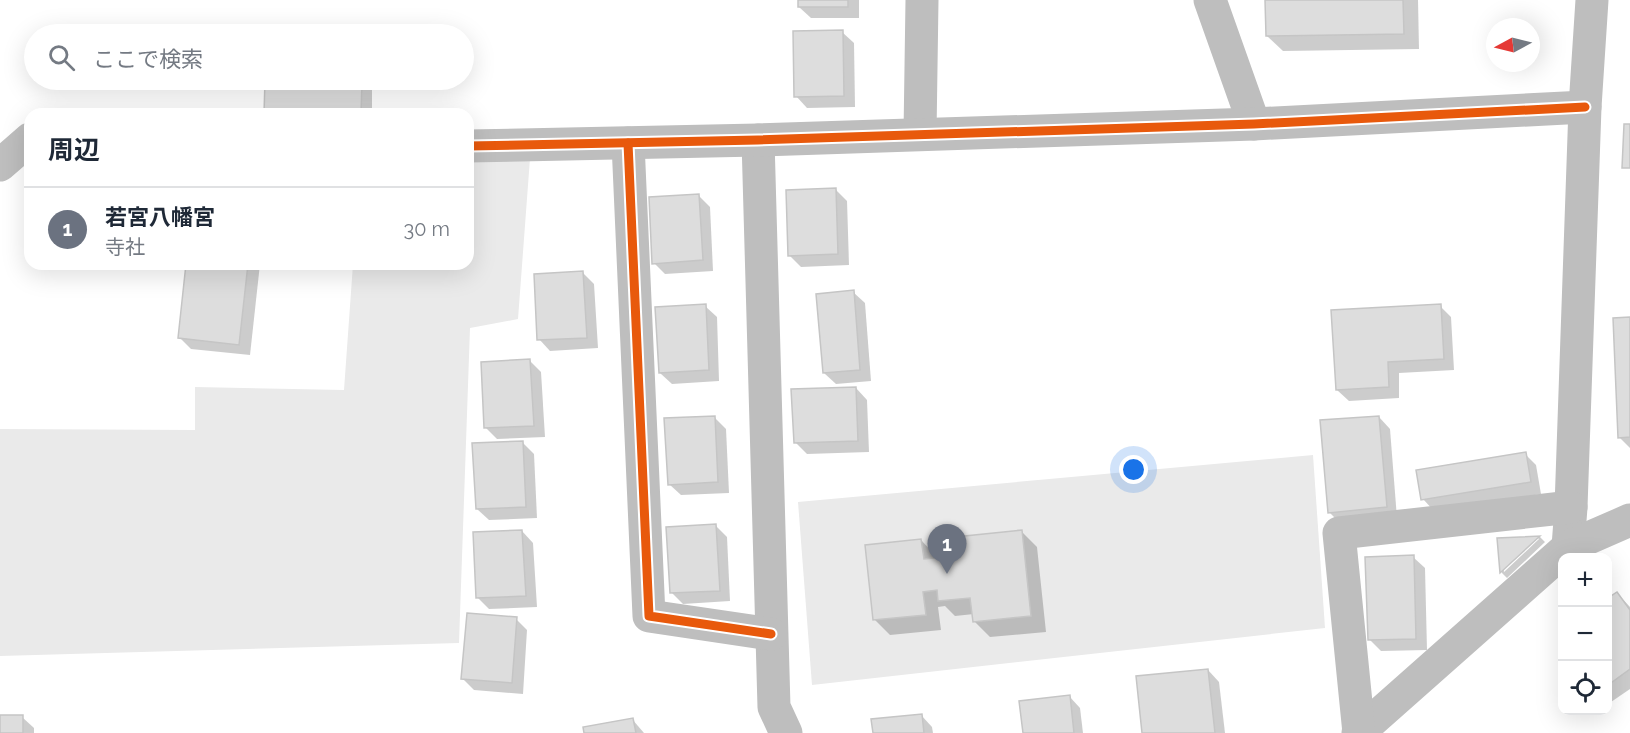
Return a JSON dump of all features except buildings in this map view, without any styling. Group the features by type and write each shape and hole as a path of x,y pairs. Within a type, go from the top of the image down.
{"street":[{"path":"920,134 922,0"},
{"path":"1210,0 1254,124"},
{"path":"1568,547 1585,108 1592,0"},
{"path":"474,146 758,140 1254,124 1585,108"},
{"path":"758,140 774,707 786,733"},
{"path":"627,143 649,616 771,634"},
{"path":"0,165 24,144"},
{"path":"1359,733 1339,533 1571,507"},
{"path":"1359,733 1568,547 1630,520"}],"shaded area":[{"path":"531,145 518,319 470,328 459,643 0,656 0,429 195,430 195,387 344,390 353,270 474,270 474,146"},
{"path":"1313,455 1325,628 812,685 798,502"}],"cycle path":[{"path":"474,146 758,140 1254,124 1585,107"},
{"path":"628,143 649,616 771,634"}],"place":[{"name":"若宮八幡宮","path":"947,574"}]}
